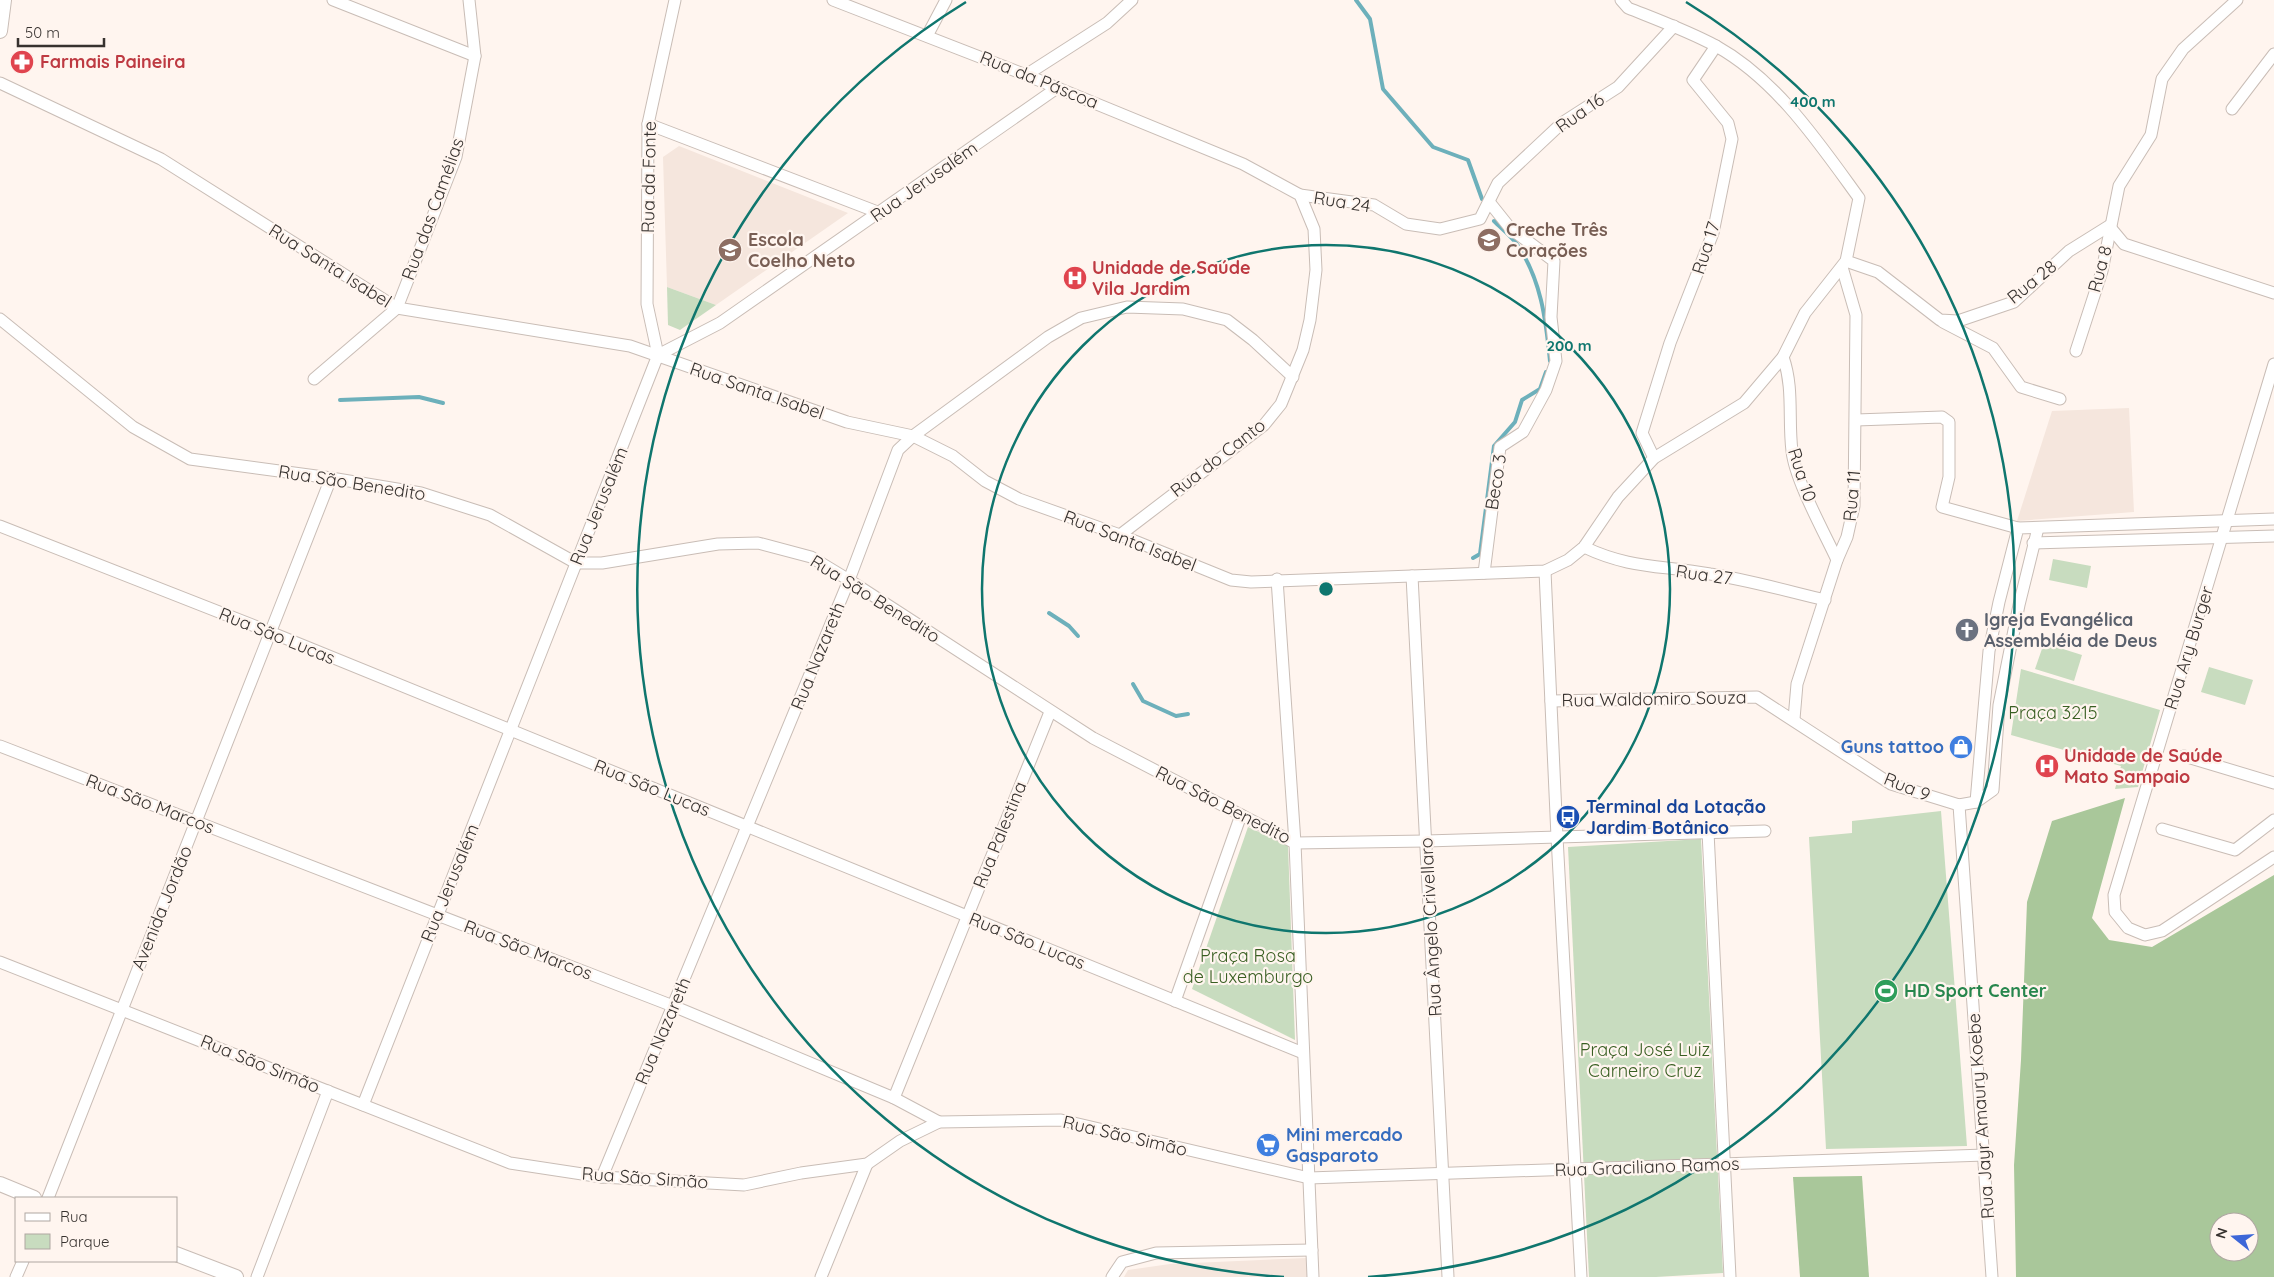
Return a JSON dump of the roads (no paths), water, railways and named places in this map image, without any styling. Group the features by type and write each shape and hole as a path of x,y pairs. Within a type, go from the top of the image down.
{"main road":[{"path":"0,31 4,0"},
{"path":"0,1184 32,1197"},
{"path":"178,1255 236,1277"}],"street":[{"path":"333,0 475,56"},
{"name":"Rua das Camélias","path":"314,379 397,308 456,157 475,56 469,0"},
{"name":"Rua da Fonte","path":"658,355 648,304 648,124 675,0"},
{"name":"Rua da Páscoa","path":"833,0 1026,75 1243,164 1300,195"},
{"path":"927,36 946,0"},
{"path":"1026,75 1107,23 1132,0"},
{"path":"1581,1277 1557,837 1545,571 1568,560 1584,547 1618,497 1654,458 1744,403 1782,357 1805,313 1844,264 1859,198 1825,151 1769,86 1716,46 1674,26 1628,8 1621,0"},
{"name":"Rua 8","path":"2076,351 2102,271 2109,226 2120,186 2151,135 2162,79 2183,49 2237,0"},
{"name":"Rua 16","path":"1490,203 1498,183 1562,123 1618,87 1674,26"},
{"name":"Rua 17","path":"1654,458 1642,433 1670,343 1713,233 1732,139 1728,123 1693,80 1716,46"},
{"path":"2232,109 2274,54"},
{"name":"Rua Santa Isabel","path":"0,83 161,158 397,308 630,346 847,422 913,436 953,456 985,481 1019,499 1120,535 1231,580 1250,582 1277,579 1545,571"},
{"name":"Rua Jerusalém","path":"363,1105 658,355 720,323 1057,88"},
{"path":"648,124 880,213"},
{"name":"Rua 24","path":"1300,195 1374,205 1406,224 1440,229 1480,219 1490,203"},
{"name":"Rua do Canto","path":"1120,535 1264,425 1282,404 1305,343 1316,270 1314,230 1300,195"},
{"name":"Beco 3","path":"1484,573 1500,447 1523,432 1546,390 1556,361 1551,317 1554,261 1510,228 1490,203"},
{"path":"2109,226 2124,244 2274,293"},
{"name":"Rua 28","path":"1940,320 1958,322 2014,302 2069,251 2109,226"},
{"path":"1844,264 1878,272 1940,320 1993,348 2021,387 2060,399"},
{"name":"Rua 11","path":"1794,719 1797,684 1837,560 1847,537 1854,506 1856,315 1844,264"},
{"name":"Rua Nazareth","path":"602,1177 849,580 898,450 913,436 1048,337 1081,318 1126,306 1183,309 1227,320 1253,340 1293,377"},
{"name":"Rua São Benedito","path":"0,319 133,428 190,459 421,492 490,515 576,563 602,563 718,544 758,543 811,558 849,580 1050,712 1093,738 1295,843 1426,842 1764,831"},
{"name":"Rua 10","path":"1782,357 1790,376 1792,453 1806,495 1837,560"},
{"name":"Rua Ary Burger","path":"2274,364 2114,895 2115,912 2128,928 2145,935 2162,931 2274,856"},
{"path":"1856,420 1942,417 1949,422 1949,480 1942,507 2018,528 2274,519"},
{"name":"Avenida Jordão","path":"48,1197 331,478"},
{"name":"Rua São Lucas","path":"0,526 270,632 1303,1054"},
{"path":"1976,802 1989,651 1999,602 2018,528"},
{"path":"1959,805 1976,802 1994,790 1999,705 2038,528"},
{"path":"2034,543 2274,536"},
{"name":"Rua 27","path":"1584,547 1606,557 1643,567 1708,573 1825,600"},
{"name":"Rua Ângelo Crivellaro","path":"1412,576 1448,1277"},
{"path":"1277,579 1295,843 1313,1277"},
{"name":"Rua Waldomiro Souza","path":"1551,701 1757,697"},
{"name":"Rua 9","path":"1757,697 1794,719 1891,784 1959,805"},
{"name":"Rua Palestina","path":"894,1098 1050,712"},
{"name":"Rua São Marcos","path":"0,746 673,1006 894,1098 939,1122"},
{"path":"2184,756 2274,783"},
{"name":"Rua Jayr Amaury Koebe","path":"1959,805 1992,1277"},
{"path":"1175,1002 1241,815"},
{"path":"2162,829 2236,850 2274,820"},
{"path":"1708,832 1730,1277"},
{"name":"Rua São Simão","path":"0,962 510,1163 602,1177 744,1185 801,1173 867,1164 900,1141 939,1122 1060,1120 1310,1178"},
{"path":"257,1277 328,1091"},
{"name":"Rua Graciliano Ramos","path":"1310,1178 1985,1156"},
{"path":"822,1277 867,1164"},
{"path":"1112,1277 1122,1262 1156,1253 1312,1250"},
{"path":"16,1277 23,1262"}],"waterway":[{"path":"1356,0 1370,19 1383,89 1433,147 1468,160 1482,199"},
{"path":"1494,221 1516,243 1531,270 1541,300 1547,330 1550,361"},
{"path":"1473,558 1480,554 1494,446 1515,422 1522,400 1540,389 1546,372"},
{"path":"340,400 419,397 443,403"},
{"path":"1049,613 1069,626 1078,636"},
{"path":"1133,684 1143,701 1176,716 1188,714"}],"place":[{"name":"Farmais Paineira","path":"22,62"},
{"name":"Creche Três Corações","path":"1489,240"},
{"name":"Escola Coelho Neto","path":"730,250"},
{"name":"Unidade de Saúde Vila Jardim","path":"1075,278"},
{"name":"Igreja Evangélica Assembléia de Deus","path":"1967,630"},
{"name":"Guns tattoo","path":"1961,747"},
{"name":"Unidade de Saúde Mato Sampaio","path":"2047,766"},
{"name":"Terminal da Lotação Jardim Botânico","path":"1568,817"},
{"name":"HD Sport Center","path":"1886,991"},
{"name":"Mini mercado Gasparoto","path":"1268,1145"}],"park label":[{"name":"Praça 3215","path":"2053,713"},
{"name":"Praça Rosa de Luxemburgo","path":"1248,966"},
{"name":"Praça José Luiz Carneiro Cruz","path":"1645,1060"}]}
